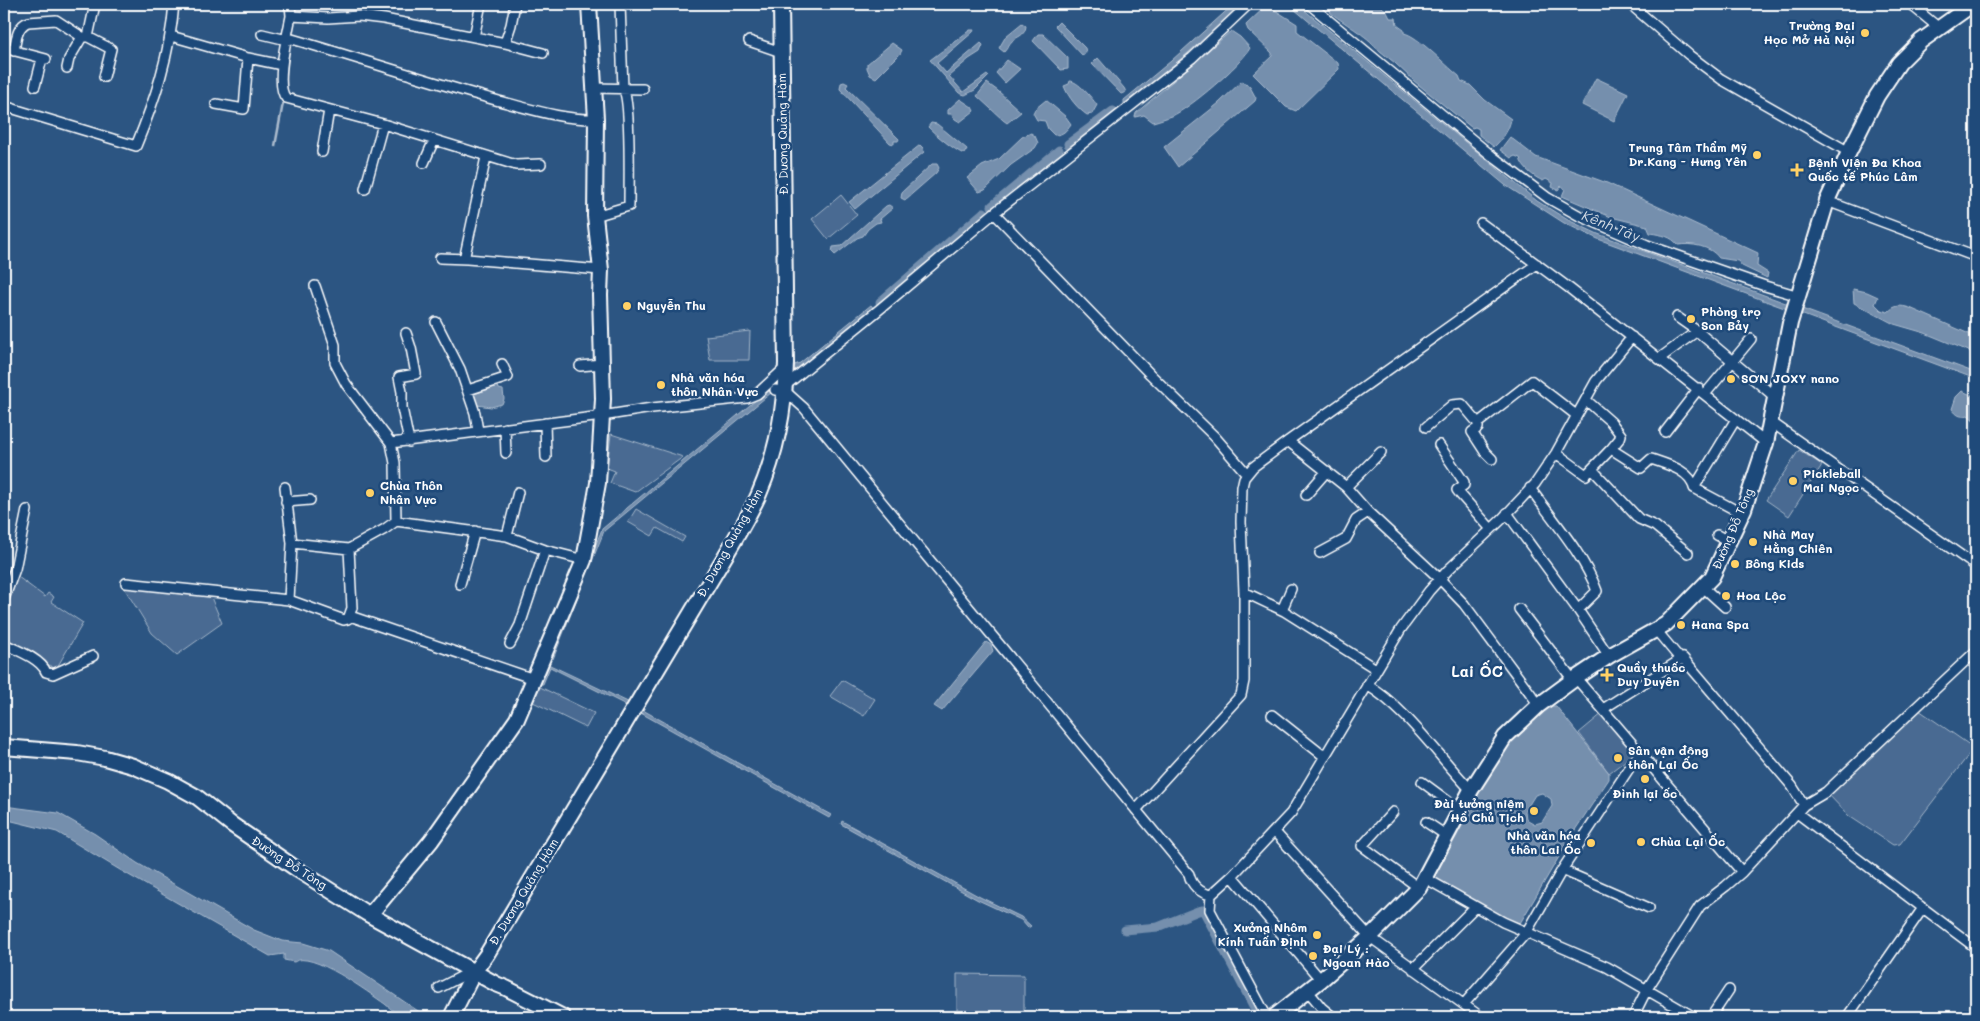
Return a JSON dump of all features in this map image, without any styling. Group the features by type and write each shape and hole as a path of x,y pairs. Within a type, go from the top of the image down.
{"main road":[{"path":"366,913 373,911 431,841 517,720 584,560 598,484 602,416 608,398 596,216 596,119 589,4"},
{"name":"Đ. Dương Quảng Hàm","path":"451,1017 473,971 724,558 758,494 774,452 781,424 782,389 786,367 785,182 781,4"},
{"name":"Đường Đỗ Tông","path":"1274,1017 1308,991 1370,937 1422,883 1471,790 1505,738 1539,705 1574,679 1608,656 1666,624 1712,577 1723,538 1741,513 1766,443 1790,323 1827,201 1849,152 1877,96 1899,63 1921,41 1972,4"},
{"name":"Đường Đỗ Tông","path":"4,747 77,753 105,758 133,766 168,781 197,797 231,824 298,870 366,913 563,1017"}],"street":[{"path":"67,68 69,59 85,37 96,4"},
{"path":"4,106 136,146 153,105 171,36 174,4"},
{"path":"289,4 291,16 282,65 282,89 283,95 286,98 383,124 516,165 541,164"},
{"path":"474,37 481,4"},
{"path":"505,42 515,4"},
{"path":"596,216 629,206 628,112 626,92 623,89 620,4"},
{"path":"1211,895 1203,894 1198,890 1189,874 804,408 782,389 994,212 1192,58 1250,4"},
{"path":"1309,4 1492,156 1548,198 1578,215 1647,244 1799,297"},
{"path":"1630,4 1689,55 1721,79 1849,152"},
{"path":"1910,4 1939,28"},
{"path":"291,16 328,18 359,16 384,19 505,42 542,53"},
{"path":"14,51 19,29 24,23 56,20 85,37 111,49 104,77"},
{"path":"262,34 287,40 292,39 336,51 457,89 548,114 582,120 596,119"},
{"path":"171,36 248,58 282,65"},
{"path":"749,41 781,52"},
{"path":"4,48 44,59 35,86"},
{"path":"216,104 244,109 248,58"},
{"path":"594,88 643,89"},
{"path":"322,152 330,110"},
{"path":"365,189 383,124"},
{"path":"424,163 434,140"},
{"path":"467,259 465,254 470,222 486,156"},
{"path":"1827,201 1976,257"},
{"path":"994,212 1150,374 1215,437 1246,474"},
{"path":"1481,223 1660,358 1766,443"},
{"path":"440,258 601,270"},
{"path":"1136,810 1241,695 1244,681 1244,592 1241,522 1242,487 1246,474 1288,441 1537,264"},
{"path":"315,286 335,345 335,363 346,384 390,443 395,463 396,521"},
{"path":"1677,317 1734,360 1776,398"},
{"path":"436,322 460,369 475,412 478,431"},
{"path":"1660,358 1697,331"},
{"path":"406,333 416,374 399,377 402,392 402,408 409,442"},
{"path":"1267,1017 1210,910 1211,895 1232,876 1290,813 1325,758 1401,629 1429,591 1530,488 1556,453 1596,381 1632,337"},
{"path":"1666,432 1702,391 1734,360 1751,339"},
{"path":"580,366 606,361"},
{"path":"468,390 508,377 502,364"},
{"path":"390,443 409,442 652,408 747,398 756,394 786,367"},
{"path":"1492,459 1472,432 1478,428 1478,423 1532,381 1576,415"},
{"path":"1556,453 1586,475 1620,438 1621,435 1611,422 1586,400"},
{"path":"1426,427 1452,405 1462,404 1478,423"},
{"path":"1694,488 1736,419"},
{"path":"1771,422 1976,566"},
{"path":"545,423 546,458"},
{"path":"505,428 506,453"},
{"path":"1288,441 1346,486 1368,512 1464,604 1539,705"},
{"path":"1439,446 1464,482 1464,485 1458,490 1460,494 1491,529"},
{"path":"1611,449 1640,468 1651,459 1673,467 1688,478 1693,483 1694,488 1741,513"},
{"path":"1346,486 1381,452"},
{"path":"1592,469 1639,519 1655,526 1688,553"},
{"path":"1306,495 1326,471"},
{"path":"285,487 292,543 289,600"},
{"path":"1530,488 1578,556 1594,583 1597,591 1578,610"},
{"path":"507,536 518,492"},
{"path":"286,502 310,500"},
{"path":"4,599 15,569 27,510"},
{"path":"1320,553 1346,538 1356,520 1368,512"},
{"path":"1507,513 1578,610 1608,656"},
{"path":"292,543 349,549 396,521 507,536 545,550 584,560"},
{"path":"460,584 475,531"},
{"path":"126,583 289,600 344,620 350,616 352,608 349,549"},
{"path":"510,644 520,626 545,550"},
{"path":"1703,587 1725,607"},
{"path":"1282,610 1291,589"},
{"path":"1244,592 1282,610 1376,669"},
{"path":"1519,609 1574,679 1603,709 1742,872"},
{"path":"350,616 534,679"},
{"path":"1656,630 1681,660"},
{"path":"4,644 44,666 47,676 92,656"},
{"path":"1634,1017 1647,989 1700,906 1742,872 1804,805 1826,792 1976,651"},
{"path":"1603,709 1683,658 1792,786 1804,805"},
{"path":"1367,685 1376,690 1397,709 1471,790"},
{"path":"1272,716 1325,758"},
{"path":"1464,1004 1526,933 1562,870 1640,752"},
{"path":"1422,782 1460,810"},
{"path":"1393,812 1362,846 1422,883 1526,933 1607,967 1694,1017"},
{"path":"1797,813 1976,948"},
{"path":"1426,822 1447,836"},
{"path":"1274,831 1370,937 1481,1017"},
{"path":"1562,870 1649,908"},
{"path":"1232,876 1321,980"},
{"path":"1413,969 1475,907"},
{"path":"1846,1017 1923,908"},
{"path":"439,988 473,971"},
{"path":"1711,1017 1729,990"},
{"path":"1308,991 1322,1008 1333,1017"}],"shaded area":[{"path":"1234,4 1243,4 1124,106 1124,100 1171,61"},
{"path":"1288,4 1297,4 1537,201 1568,220 1598,234 1976,373 1976,379 1598,239 1564,223 1505,185"},
{"path":"1324,4 1377,4 1386,10 1390,18 1396,18 1397,25 1404,30 1404,33 1424,45 1459,76 1461,81 1470,85 1485,100 1511,119 1509,127 1502,138 1494,147 1479,135 1479,129 1472,128 1414,81 1368,39 1330,12 1332,9"},
{"path":"1267,5 1297,24 1297,31 1338,63 1339,69 1296,111 1286,107 1253,74 1272,56 1272,53 1248,30 1246,25"},
{"path":"1059,22 1085,48 1086,52 1083,56 1055,26"},
{"path":"1022,23 1026,26 1024,32 1012,41 1004,52 999,48 1006,36"},
{"path":"970,30 974,30 937,63 946,73 981,43 983,45 980,52 949,76 963,92 987,75 989,76 975,90 965,95 959,93 930,60"},
{"path":"1231,31 1240,37 1250,48 1237,65 1226,75 1191,104 1172,116 1153,122 1144,115 1135,117 1136,113"},
{"path":"1038,34 1043,34 1068,58 1068,69 1061,70 1033,41"},
{"path":"892,43 902,50 900,54 876,78 870,75 867,64"},
{"path":"1098,58 1126,92 1121,94 1092,64"},
{"path":"1007,60 1020,69 1005,83 996,73"},
{"path":"1596,78 1628,93 1614,121 1582,105"},
{"path":"1070,81 1080,86 1097,105 1092,114 1087,115 1071,98 1064,86 1069,84"},
{"path":"1242,81 1250,87 1256,98 1255,101 1178,167 1164,147 1219,103"},
{"path":"841,83 848,84 846,87 899,139 898,141 894,141 894,144 890,143 840,89"},
{"path":"987,83 1021,112 1007,123 977,96"},
{"path":"960,99 972,107 974,111 960,122 951,114 948,114 948,110"},
{"path":"1046,100 1066,117 1071,124 1066,131 1054,135 1048,129 1045,121 1037,120 1033,113"},
{"path":"931,123 937,124 967,149 964,154 950,146 931,130 928,127"},
{"path":"1031,133 1035,136 1038,143 1035,148 1011,165 985,190 979,192 967,178 982,166 999,159 1022,137"},
{"path":"1510,137 1536,157 1607,183 1758,253 1757,266 1768,273 1767,278 1742,266 1738,261 1719,258 1706,248 1695,245 1678,245 1662,235 1650,233 1647,226 1611,217 1562,196 1565,189 1561,186 1558,190 1552,187 1553,183 1546,179 1543,181 1529,172 1520,158 1515,156 1511,158 1500,150"},
{"path":"920,145 924,152 855,209 849,202"},
{"path":"932,164 937,164 939,168 936,173 905,200 901,198 902,192"},
{"path":"841,195 857,215 828,239 812,219"},
{"path":"889,205 893,208 880,219 881,222 876,223 863,236 857,238 835,255 832,252 833,247 841,246"},
{"path":"1853,289 1878,297 1875,304 1881,310 1888,312 1898,306 1903,306 1976,337 1976,354 1925,333 1894,324 1854,303"},
{"path":"871,305 874,309 793,374 792,366 800,363"},
{"path":"750,331 749,360 710,360 706,336"},
{"path":"781,379 783,383 604,531 553,659 551,658 602,529"},
{"path":"498,386 499,389 503,390 504,399 502,404 491,407 477,405 474,394"},
{"path":"1962,391 1976,397 1976,422 1968,415 1959,415 1952,409 1956,397"},
{"path":"611,434 683,457 635,492 610,483 615,471 607,468"},
{"path":"1799,450 1822,465 1789,516 1766,500"},
{"path":"636,509 685,537 682,542 657,528 652,536 628,522"},
{"path":"4,570 10,571 45,597 48,593 54,597 51,602 83,623 56,669 4,640"},
{"path":"123,586 207,588 222,623 177,655 152,633"},
{"path":"986,642 991,645 993,651 942,711 934,706"},
{"path":"548,665 632,704 630,707 550,667 543,684 540,684"},
{"path":"842,680 875,699 864,716 830,696"},
{"path":"540,687 594,713 586,728 533,702"},
{"path":"1549,706 1556,706 1609,773 1609,779 1573,833 1519,925 1427,876 1455,839 1493,767 1516,736 1543,709","holes":["1542,793 1551,799 1552,806 1542,822 1535,824 1526,819 1525,811 1535,795"]},
{"path":"1916,708 1974,748 1900,844 1893,845 1849,816 1826,792"},
{"path":"641,709 831,815 829,818 639,712"},
{"path":"1603,713 1634,754 1609,773 1579,733"},
{"path":"4,806 58,813 95,834 137,863 254,930 282,941 303,943 329,951 427,1017 410,1018 397,1014 353,982 326,967 302,960 294,962 284,960 284,954 270,956 57,832 4,819"},
{"path":"842,821 980,897 1021,917 1031,926 1028,928 1021,920 978,900 841,824"},
{"path":"957,974 1024,975 1024,1017 957,1017"}],"waterway":[{"path":"275,146 283,103"},
{"path":"1068,144 1113,111"},
{"path":"992,206 1059,150"},
{"path":"880,302 984,212"},
{"path":"1125,930 1158,927 1203,910 1259,1017"}],"place":[{"name":"Trường Đại Học Mở Hà Nội","path":"1865,33"},
{"name":"Trung Tâm Thẩm Mỹ Dr.Kang - Hưng Yên","path":"1757,155"},
{"name":"Bệnh Viện Đa Khoa Quốc tế Phúc Lâm","path":"1797,170"},
{"name":"Nguyễn Thu","path":"627,306"},
{"name":"Phòng trọ Son Bảy","path":"1691,319"},
{"name":"SƠN JOXY nano","path":"1731,379"},
{"name":"Nhà văn hóa thôn Nhân Vực","path":"661,385"},
{"name":"Pickleball Mai Ngọc","path":"1793,481"},
{"name":"Chùa Thôn Nhân Vực","path":"370,493"},
{"name":"Nhà May Hằng Chiên","path":"1753,542"},
{"name":"Bông Kids","path":"1735,564"},
{"name":"Hoa Lộc","path":"1726,596"},
{"name":"Hana Spa","path":"1681,625"},
{"name":"Quầy thuốc Duy Duyên","path":"1607,675"},
{"name":"Sân vận động thôn Lại Ốc","path":"1618,758"},
{"name":"Đình lại ốc","path":"1645,779"},
{"name":"Đài tưởng niệm Hồ Chủ Tịch","path":"1534,811"},
{"name":"Chùa Lại Ốc","path":"1641,842"},
{"name":"Nhà văn hóa thôn Lai Ốc","path":"1591,843"},
{"name":"Xưởng Nhôm Kính Tuấn Định","path":"1317,935"},
{"name":"Đại Lý : Ngoan Hào","path":"1313,956"}],"district":[{"name":"Lai ỐC","path":"1477,672"}],"water label":[{"name":"Kênh Tây","path":"1611,226"}]}
